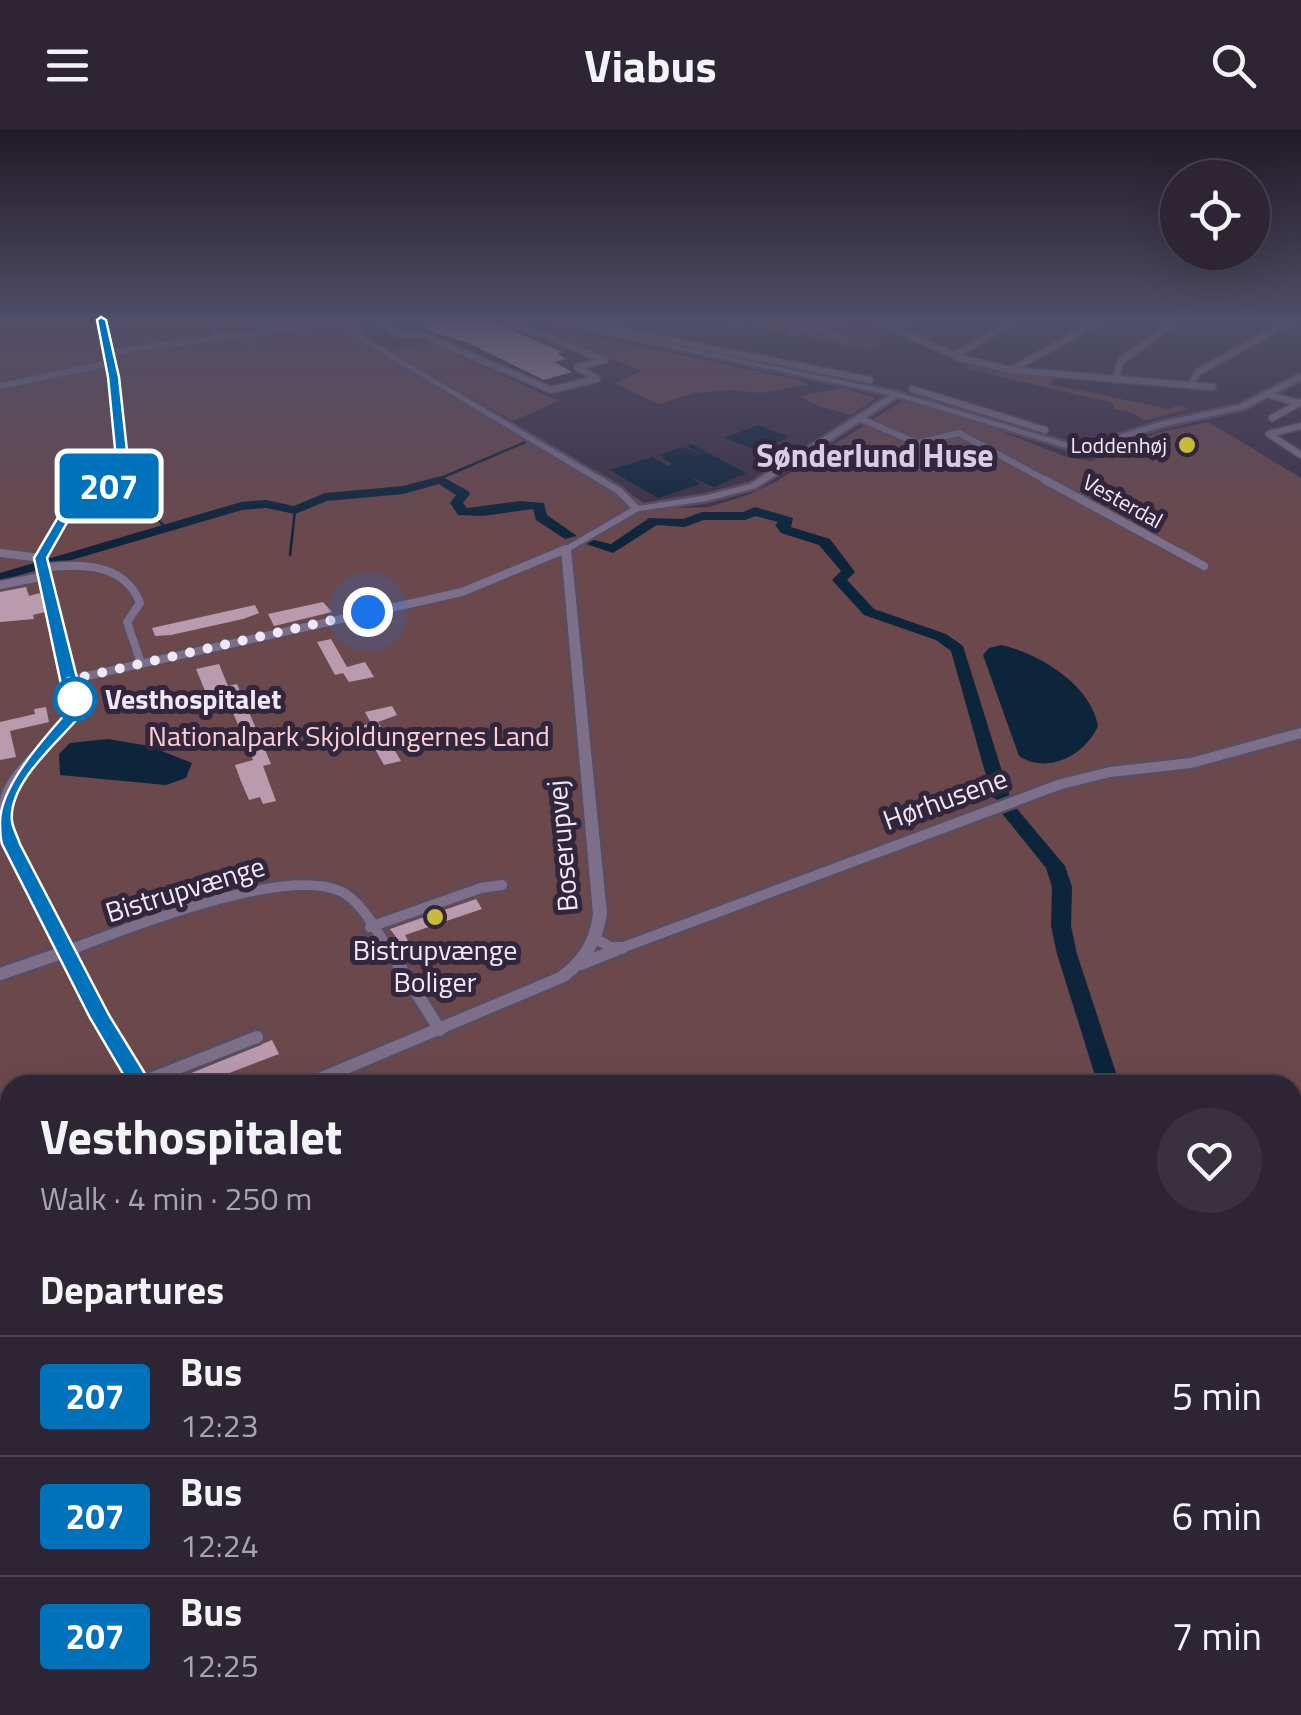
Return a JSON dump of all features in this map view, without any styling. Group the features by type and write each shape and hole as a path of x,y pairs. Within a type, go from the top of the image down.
{"street":[{"path":"115,394 123,469 114,482 68,510 43,567 75,697 74,712 18,780 6,802 4,821 11,844 135,1075"},
{"path":"454,394 619,491 637,509"},
{"path":"69,680 462,592 566,548 637,509 753,486 896,394"},
{"path":"919,394 1075,454 1099,452 1163,424 1240,407 1269,395 1300,403"},
{"path":"921,394 1045,430"},
{"path":"1272,418 1300,403"},
{"name":"Vesterdal","path":"859,418 916,443 959,433 1204,566"},
{"path":"1301,426 1269,434 1301,455"},
{"name":"Boserupvej","path":"566,548 600,914 596,939 582,964"},
{"path":"0,553 43,567"},
{"path":"0,585 43,567 87,564 102,572 120,574 137,590 140,603 128,622 141,663"},
{"name":"Hørhusene","path":"582,964 1001,804 1086,778 1191,764 1301,733"},
{"path":"0,784 18,780"},
{"name":"Bistrupvænge","path":"0,974 255,890 317,882 345,893 440,1030"},
{"path":"370,927 481,888 502,886"},
{"path":"596,939 616,950"},
{"path":"330,1075 541,988 582,964"},
{"path":"162,1075 257,1037"}],"green space":[{"name":"Nationalpark Skjoldungernes Land","path":"0,394 462,394 655,509 709,507 748,495 777,481 902,401 978,422 1066,457 1091,461 1157,433 1209,422 1301,478 1301,1075 0,1075"},
{"name":"Nationalpark Skjoldungernes Land","path":"465,394 544,394 559,401 513,421"},
{"path":"637,394 693,394 658,404"},
{"path":"863,394 876,398 851,415 799,396"},
{"path":"1074,394 1189,409 1145,421 1131,412 1114,409 1113,403"}],"water":[{"path":"758,425 787,436 786,439 754,449 724,438"},
{"path":"692,444 746,473 714,487 691,477 700,484 658,498 610,470 652,457 670,467 671,463 658,455 682,447 703,455 687,446"},
{"path":"1001,645 1047,663 1085,697 1098,726 1075,753 1053,763 1019,756 983,655 989,648"},
{"path":"108,739 149,746 192,763 186,778 166,785 60,775 59,754 70,743"}],"building":[{"path":"26,587 29,596 40,593 45,612 33,615 34,619 0,622 0,592"},
{"path":"323,602 332,612 274,626 268,614"},
{"path":"255,605 259,613 243,619 171,635 155,636 152,628"},
{"path":"331,639 347,667 365,662 374,677 349,682 343,673 335,675 317,642"},
{"path":"219,664 228,686 237,684 271,764 263,766 276,801 263,804 260,797 249,800 240,779 235,765 253,760 225,694 208,698 196,669"},
{"path":"392,706 397,715 378,722 401,761 384,765 362,726 371,723 365,712"},
{"path":"46,707 49,722 10,731 16,757 0,760 0,722 35,714 34,709"},
{"name":"Bistrupvænge Boliger","path":"476,899 482,909 405,935 413,950 408,953 390,929"},
{"path":"272,1040 279,1054 224,1075 186,1075"}],"waterway":[{"path":"434,481 528,441"},
{"path":"0,577 241,506 266,504 295,510 325,497 403,490 441,480 464,494 456,503 463,512 539,506 541,517 570,536"},
{"path":"133,494 166,528"},
{"path":"290,555 295,510"},
{"path":"590,543 613,549 654,521 684,523 702,516 745,516 755,511 788,521 782,525 786,530 825,542 848,572 839,580 869,612 941,637 958,649 1001,797"},
{"path":"1006,807 1055,866 1062,887 1061,926 1067,954 1106,1075"}],"bus line":[{"name":"207","path":"116,394 121,476 68,510 40,558 76,706 18,780 6,802 4,821 11,844 100,1018 135,1075"}],"place":[{"name":"Loddenhøj","path":"1187,445"},
{"name":"Vesthospitalet","path":"75,699"},
{"name":"Bistrupvænge Boliger","path":"435,917"}],"district":[{"name":"Sønderlund Huse","path":"875,456"}],"route":[{"path":"75,699 69,680 368,612"}]}
